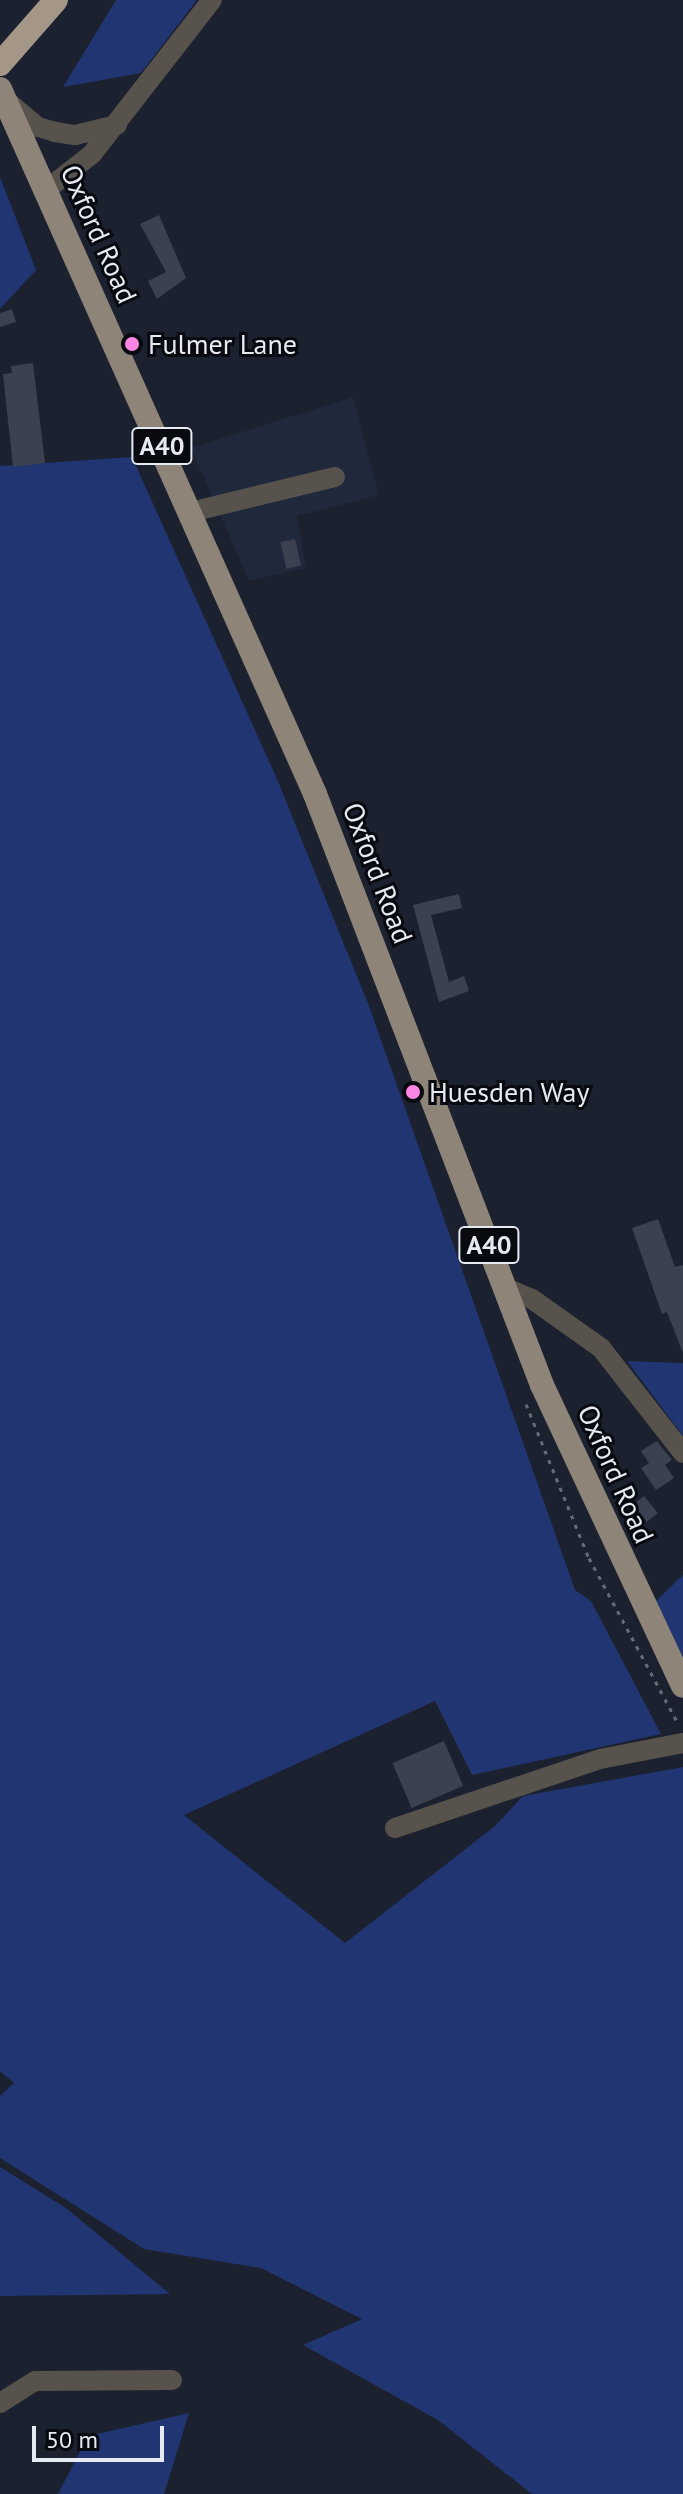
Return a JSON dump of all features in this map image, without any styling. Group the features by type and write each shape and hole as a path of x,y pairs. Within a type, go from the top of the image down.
{"highway":[{"path":"0,64 56,0"}],"main road":[{"name":"Oxford Road","path":"2,94 315,794 542,1385 683,1686"}],"street":[{"path":"46,190 92,154 212,0"},
{"path":"2,94 38,127 55,132 75,135 117,125"},
{"path":"191,512 335,477"},
{"path":"506,1288 532,1299 601,1348 683,1453"},
{"path":"395,1828 600,1759 683,1743"},
{"path":"0,2403 35,2381 172,2380"}],"path":[{"path":"523,1393 589,1558 683,1731"}],"shaded area":[{"path":"116,0 197,0 141,73 63,87"},
{"path":"0,177 36,270 0,309"},
{"path":"353,397 379,495 297,516 306,568 249,581 191,448"},
{"path":"132,457 277,779 369,1006 575,1590 591,1601 661,1734 472,1775 435,1701 184,1815 345,1943 495,1826 523,1796 683,1767 683,2494 532,2494 438,2420 303,2345 362,2319 261,2268 144,2249 0,2158 0,2096 14,2083 0,2071 0,466"},
{"path":"627,1361 683,1363 683,1436"},
{"path":"683,1575 683,1661 655,1602"},
{"path":"0,2167 66,2208 170,2294 0,2296"},
{"path":"189,2413 164,2494 58,2494 88,2436"}],"building":[{"path":"159,215 186,278 157,299 148,281 166,272 140,224"},
{"path":"12,309 16,322 0,327 0,313"},
{"path":"33,363 45,463 13,467 3,374 12,373 11,366"},
{"path":"295,539 301,565 286,569 280,542"},
{"path":"459,894 462,908 431,915 449,982 464,976 469,991 439,1002 413,905"},
{"path":"658,1219 675,1267 683,1265 683,1353 667,1312 662,1314 632,1228"},
{"path":"657,1441 672,1460 665,1465 674,1478 656,1490 641,1468 649,1463 641,1451"},
{"path":"644,1496 658,1513 647,1522 633,1505"},
{"path":"444,1741 463,1786 412,1808 392,1763"}],"place":[{"name":"Fulmer Lane","path":"132,344"},
{"name":"Huesden Way","path":"413,1092"}]}
